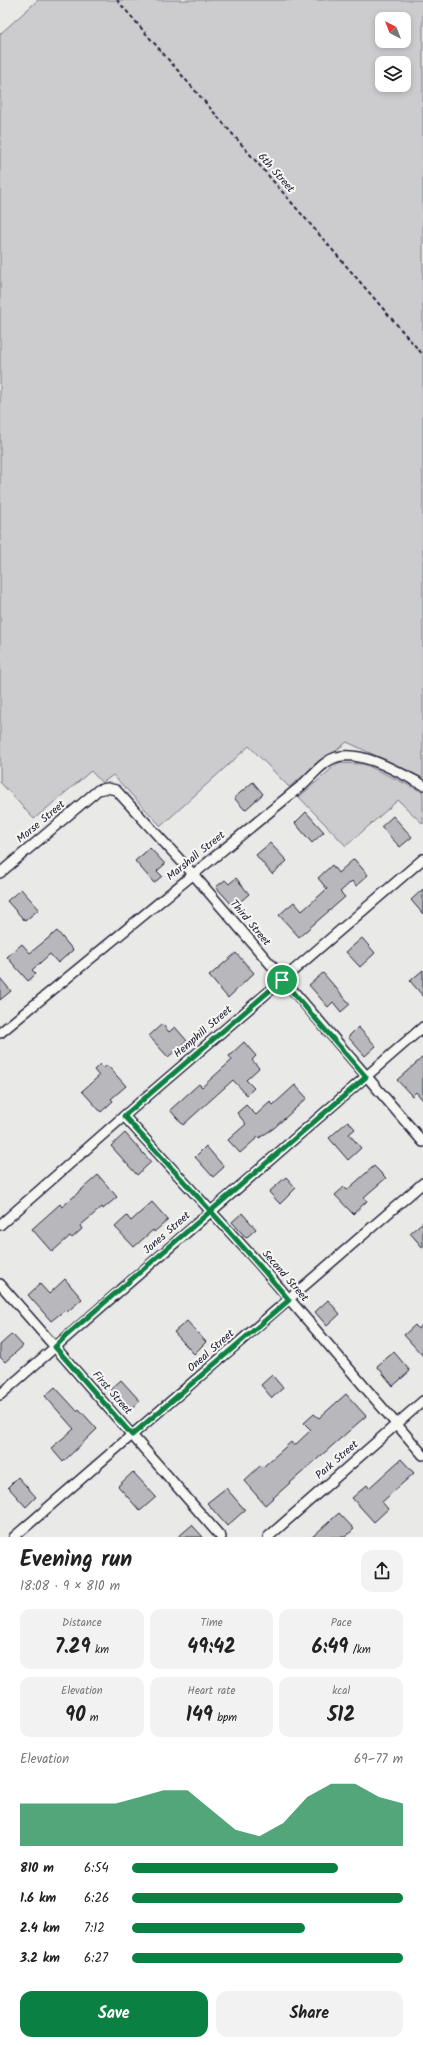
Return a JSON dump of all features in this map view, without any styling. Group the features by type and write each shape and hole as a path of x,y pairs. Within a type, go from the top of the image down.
{"street":[{"name":"Marshall Street","path":"0,1033 301,786 329,761 336,757 355,756 368,759 423,785"},
{"name":"Third Street","path":"98,790 111,788 121,794 193,874 282,980 423,1142"},
{"name":"Morse Street","path":"0,873 98,790"},
{"name":"Hemphill Street","path":"0,1225 124,1116 423,859"},
{"name":"Jones Street","path":"0,1395 423,1027"},
{"name":"Second Street","path":"124,1116 289,1300 423,1455"},
{"name":"Oneal Street","path":"14,1537 423,1183"},
{"name":"First Street","path":"0,1284 221,1537"},
{"name":"Park Street","path":"268,1537 423,1401"}],"path":[{"name":"6th Street","path":"117,0 423,355"}],"shaded area":[{"path":"38,0 423,0 423,778 347,742 289,787 249,746 161,826 113,775 102,783 91,771 34,819 0,782 0,34"},
{"path":"338,763 364,764 423,792 423,824 398,800 346,846 299,797"}],"building":[{"path":"253,782 263,794 245,810 234,798"},
{"path":"306,812 324,832 312,843 295,823"},
{"path":"393,816 412,837 400,847 381,827"},
{"path":"270,843 287,861 272,874 256,855"},
{"path":"150,848 165,864 157,871 162,876 154,883 135,861"},
{"path":"354,859 368,875 356,886 352,881 340,892 345,897 299,937 279,915 294,902 302,911 327,889 318,878 332,865 338,873"},
{"path":"236,878 249,894 234,907 216,887 225,880 229,884"},
{"path":"21,889 39,909 25,921 7,901"},
{"path":"423,889 423,914 411,900"},
{"path":"57,931 73,950 58,963 50,954 32,970 36,974 28,981 7,957 22,944 30,953"},
{"path":"362,938 375,953 360,967 346,952"},
{"path":"236,953 254,973 228,998 209,976"},
{"path":"423,970 423,996 410,981"},
{"path":"323,973 350,1004 341,1012 333,1002 328,1007 309,985"},
{"path":"0,978 11,991 0,1000"},
{"path":"162,1024 169,1032 175,1027 187,1041 168,1057 149,1036"},
{"path":"358,1027 376,1046 365,1056 348,1037"},
{"path":"244,1042 256,1056 252,1060 259,1068 246,1080 254,1088 247,1095 233,1080 183,1125 170,1110 199,1084 202,1087 232,1060 229,1056"},
{"path":"423,1057 423,1100 416,1092 412,1096 397,1080"},
{"path":"100,1064 104,1068 107,1065 126,1086 111,1099 113,1101 101,1112 82,1091 99,1076 94,1070"},
{"path":"295,1085 307,1098 274,1128 259,1138 258,1137 240,1153 228,1140 246,1124 237,1113 246,1105 256,1115 270,1102 273,1105"},
{"path":"348,1121 355,1129 349,1134 361,1148 348,1160 329,1138"},
{"path":"125,1133 151,1162 137,1175 111,1146"},
{"path":"206,1146 224,1167 213,1177 195,1157"},
{"path":"374,1166 386,1178 364,1197 367,1201 353,1214 335,1195 344,1187 347,1190"},
{"path":"98,1175 117,1197 103,1209 102,1207 80,1226 82,1229 72,1238 70,1236 52,1252 32,1229 60,1204 62,1207"},
{"path":"286,1177 296,1188 280,1204 269,1192"},
{"path":"152,1202 168,1220 154,1232 153,1230 134,1247 115,1227 127,1216 131,1221"},
{"path":"242,1213 256,1229 246,1238 232,1222"},
{"path":"423,1222 423,1248 410,1233"},
{"path":"65,1279 82,1299 67,1312 65,1310 51,1321 28,1295 40,1284 49,1294"},
{"path":"328,1300 340,1314 327,1326 315,1312"},
{"path":"187,1321 206,1342 194,1354 174,1332"},
{"path":"423,1324 423,1356 404,1335 415,1325 418,1329"},
{"path":"12,1334 23,1346 5,1362 0,1357 0,1345"},
{"path":"394,1352 410,1371 393,1386 377,1366"},
{"path":"272,1375 283,1388 272,1398 261,1385"},
{"path":"121,1380 140,1401 129,1411 110,1390"},
{"path":"55,1387 77,1411 79,1409 97,1429 63,1462 51,1448 74,1429 45,1396"},
{"path":"346,1394 366,1416 265,1505 244,1481 261,1465 263,1467 291,1442 294,1446 311,1430 304,1423 314,1414 319,1418"},
{"path":"401,1459 414,1473 382,1502 388,1509 374,1522 352,1498 367,1485 369,1488"},
{"path":"133,1472 156,1497 140,1511 118,1486"},
{"path":"18,1477 36,1497 26,1507 8,1487"},
{"path":"226,1488 245,1510 227,1526 207,1503"},
{"path":"339,1513 354,1529 345,1537 312,1537"},
{"path":"192,1525 203,1537 178,1537"}],"route":[{"path":"282,980 124,1116 211,1212 260,1265 289,1300 132,1435 55,1347 67,1335 211,1212 366,1077 282,980"}]}
